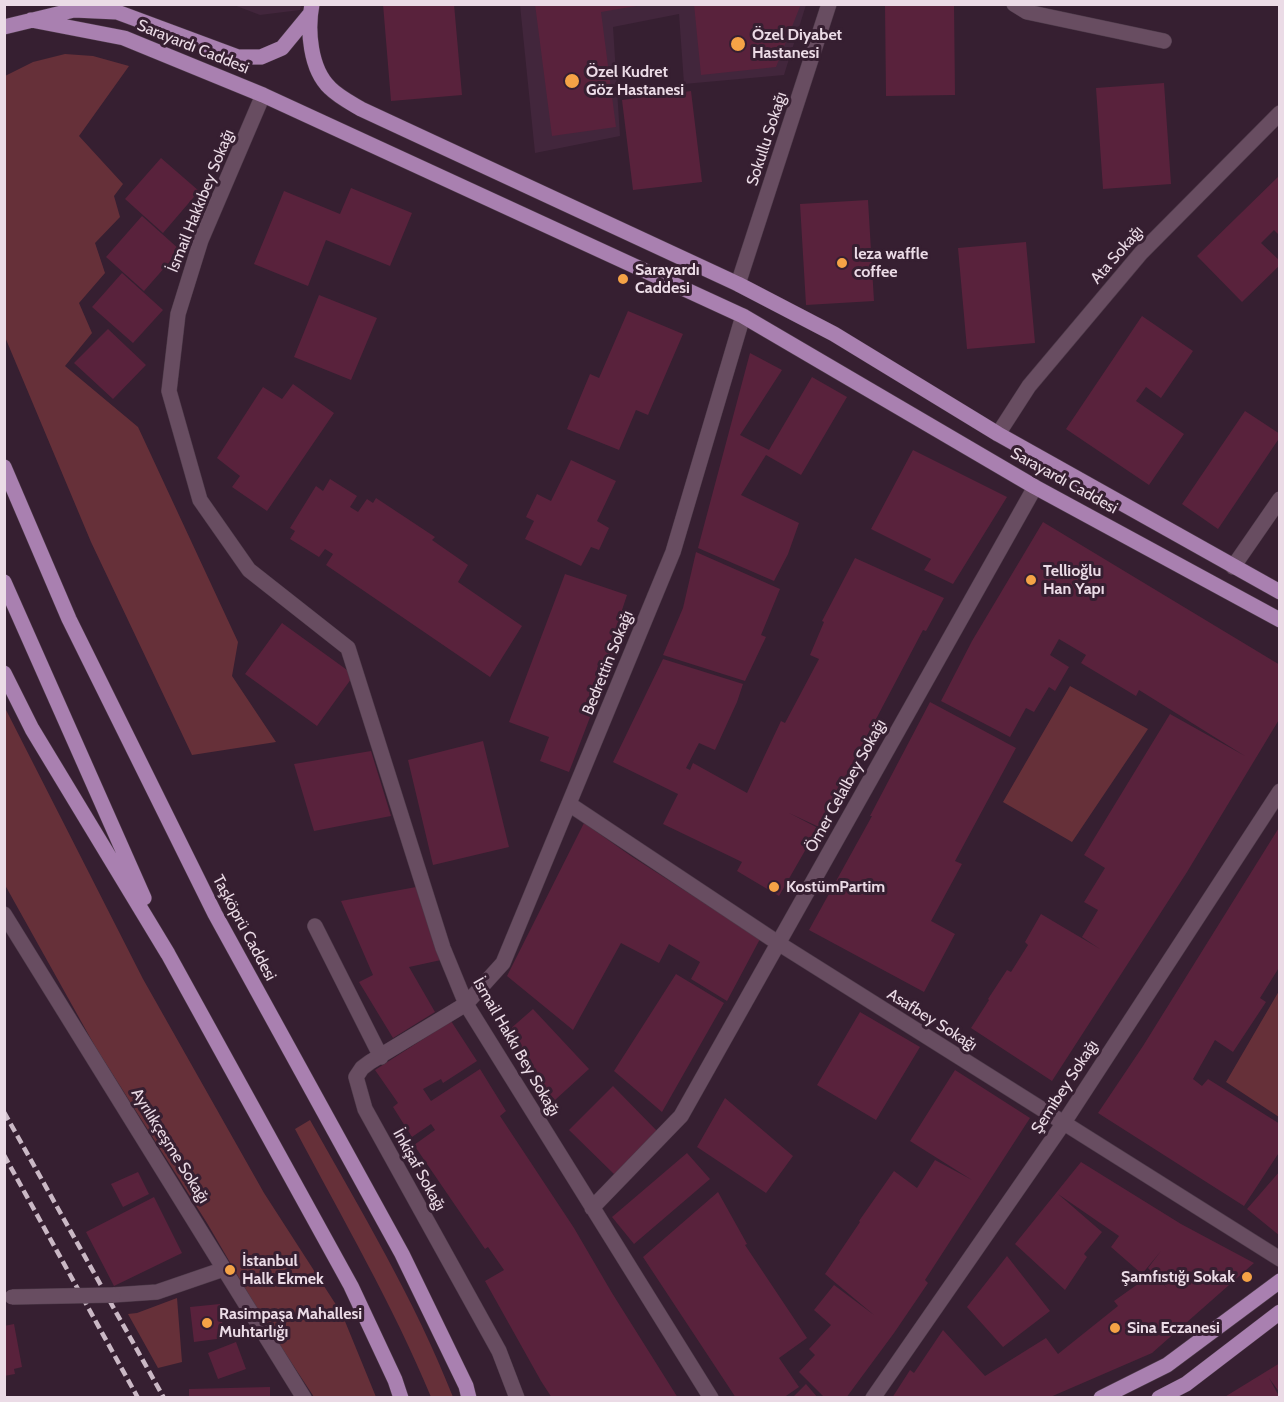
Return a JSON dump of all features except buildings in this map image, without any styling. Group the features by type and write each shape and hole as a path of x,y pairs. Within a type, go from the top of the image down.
{"main road":[{"name":"Sarayardı Caddesi","path":"311,9 311,54 324,81 330,89 361,109 738,284 834,334 998,434 1280,592"},
{"name":"Sarayardı Caddesi","path":"31,20 74,10 117,12 238,57 261,57 282,48 311,9"},
{"name":"Sarayardı Caddesi","path":"31,20 124,38 263,95 743,316 1035,487 1280,620"},
{"path":"4,27 31,20"},
{"name":"Taşköprü Caddesi","path":"4,467 69,619 205,893 402,1254 470,1398"},
{"path":"4,582 168,954"},
{"path":"4,673 32,729 168,954 351,1286 395,1380 400,1398"},
{"path":"1101,1398 1167,1365 1280,1281"},
{"path":"1159,1398 1186,1384 1280,1312"}],"street":[{"name":"Sokullu Sokağı","path":"738,284 829,4"},
{"path":"1014,4 1027,12 1164,41"},
{"name":"İsmail Hakkıbey Sokağı","path":"263,95 201,240 181,303 170,391 200,500 249,570 348,648"},
{"name":"Ata Sokağı","path":"998,434 1029,386 1141,253 1280,113"},
{"name":"Bedrettin Sokağı","path":"466,1004 503,963 673,552 743,316"},
{"name":"Ömer Celalbey Sokağı","path":"592,1209 681,1116 1035,487"},
{"path":"1233,567 1280,499"},
{"name":"İsmail Hakkı Bey Sokağı","path":"348,648 443,948 466,1004 711,1398"},
{"name":"Şemibey Sokağı","path":"873,1398 1063,1124 1280,791"},
{"name":"Asafbey Sokağı","path":"569,804 778,943 1280,1259"},
{"name":"Ayrılıkçeşme Sokağı","path":"4,914 304,1398"},
{"path":"315,926 381,1056"},
{"name":"İnkişaf Sokağı","path":"466,1004 362,1068 356,1077 365,1109 499,1352 517,1398"},
{"path":"8,1297 157,1292 224,1269"}],"shaded area":[{"path":"234,5 301,5 300,10 260,15"},
{"name":"Özel Kudret Göz Hastanesi","path":"520,5 806,5 784,75 684,84 679,14 613,27 620,136 535,153"},
{"path":"65,54 93,56 129,66 79,136 123,184 114,196 120,217 95,243 105,273 79,303 92,333 65,366 138,427 238,642 232,676 276,742 192,755 91,542 5,337 5,76 33,62"},
{"path":"1070,686 1148,729 1072,842 1003,802"},
{"path":"4,706 143,979 264,1193 342,1314 376,1397 314,1397 266,1324 207,1223 96,1048 5,885"},
{"path":"1279,991 1279,1117 1226,1082"},
{"path":"310,1120 405,1291 453,1397 431,1397 384,1295 295,1129"},
{"path":"177,1298 182,1362 158,1368 128,1314 137,1313"}],"railway":[{"path":"4,1112 164,1398"},
{"path":"4,1155 138,1398"}],"place":[{"name":"Özel Diyabet Hastanesi","path":"738,44"},
{"name":"Özel Kudret Göz Hastanesi","path":"572,81"},
{"name":"leza waffle coffee","path":"842,263"},
{"name":"Sarayardı Caddesi","path":"623,279"},
{"name":"Tellioğlu Han Yapı","path":"1031,580"},
{"name":"KostümPartim","path":"774,887"},
{"name":"İstanbul Halk Ekmek","path":"230,1270"},
{"name":"Şamfıstığı Sokak","path":"1247,1277"},
{"name":"Rasimpaşa Mahallesi Muhtarlığı","path":"207,1323"},
{"name":"Sina Eczanesi","path":"1115,1328"}]}
